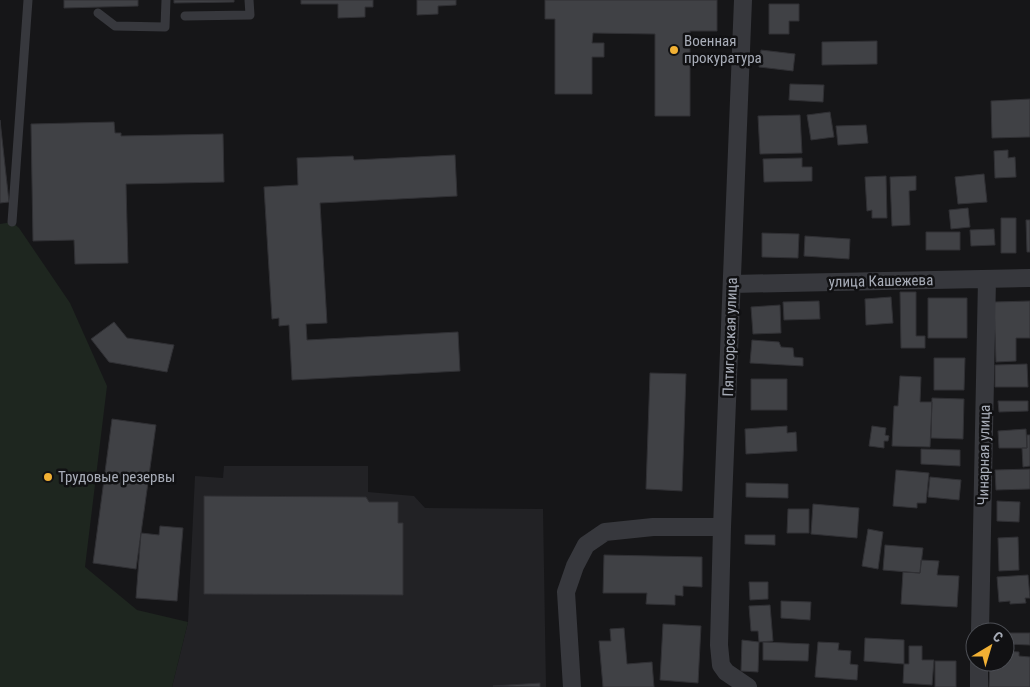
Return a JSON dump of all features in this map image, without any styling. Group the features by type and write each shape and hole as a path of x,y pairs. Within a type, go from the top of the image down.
{"street":[{"name":"Пятигорская улица","path":"743,0 719,645 721,665 726,672 748,687"},
{"name":"улица Кашежева","path":"732,284 1030,278"},
{"name":"Чинарная улица","path":"980,622 987,279"},
{"path":"572,687 566,592 575,566 586,545 605,532 653,527 722,527"},
{"path":"979,672 979,687"}],"lane":[{"path":"12,222 28,0"},
{"path":"98,13 115,26 165,26 166,0"},
{"path":"185,16 250,15 249,0"}],"shaded area":[{"name":"Трудовые резервы","path":"12,222 19,228 70,303 107,386 85,567 137,610 188,622 172,687 0,687 0,224"},
{"path":"224,466 368,466 368,492 414,496 425,508 543,509 546,687 172,687 188,622 195,476 223,478"}],"building":[{"path":"64,0 138,0 138,6 64,8"},
{"path":"174,0 234,0 234,2 174,3"},
{"path":"301,0 373,0 373,7 365,7 365,17 338,18 338,4 301,4"},
{"path":"417,0 456,0 456,5 438,6 438,14 417,15"},
{"path":"545,0 717,0 717,31 690,31 690,116 655,116 655,34 593,33 592,43 604,43 604,57 592,57 592,94 555,94 555,19 545,19"},
{"path":"769,4 799,4 799,21 789,21 789,34 769,34"},
{"path":"877,41 877,64 822,65 822,42"},
{"path":"761,50 795,54 793,71 759,67"},
{"path":"790,84 824,85 823,102 789,100"},
{"path":"1030,99 1030,137 992,138 991,101"},
{"path":"830,112 834,137 811,140 807,115"},
{"path":"800,115 802,153 760,154 758,116"},
{"path":"0,120 9,202 0,203"},
{"path":"114,122 115,133 121,133 121,136 223,134 224,182 126,184 128,263 75,264 74,240 33,241 31,124"},
{"path":"866,125 868,143 838,145 836,126"},
{"path":"1008,150 1008,158 1015,157 1016,177 995,178 994,151"},
{"path":"455,155 457,196 320,203 327,323 306,324 307,340 458,332 460,371 292,380 289,325 279,326 279,318 272,319 264,187 298,185 297,158 353,156 354,160"},
{"path":"802,158 802,167 812,167 812,181 764,182 763,159"},
{"path":"984,174 987,202 958,204 955,177"},
{"path":"886,176 887,218 872,218 872,210 867,211 865,177"},
{"path":"916,176 916,190 909,191 910,225 892,226 890,177"},
{"path":"968,208 970,227 951,229 949,210"},
{"path":"1001,218 1016,218 1016,253 1001,253"},
{"path":"1026,220 1030,220 1030,252 1027,252"},
{"path":"994,229 995,245 971,246 970,230"},
{"path":"926,232 960,232 960,250 926,250"},
{"path":"762,233 799,234 798,258 762,257"},
{"path":"805,236 850,239 849,259 804,256"},
{"path":"900,292 916,292 916,336 925,336 925,348 901,348"},
{"path":"891,297 893,323 866,325 865,299"},
{"path":"928,298 967,298 967,338 928,338"},
{"path":"819,301 820,319 784,320 783,302"},
{"path":"1030,301 1030,338 1016,338 1016,361 996,362 994,302"},
{"path":"780,305 781,333 753,334 751,307"},
{"path":"114,322 127,338 174,345 167,372 109,362 91,339"},
{"path":"752,340 779,342 781,347 793,348 794,357 803,358 803,366 750,363"},
{"path":"934,358 965,358 964,390 934,390"},
{"path":"1027,364 1028,387 995,387 995,365"},
{"path":"650,373 686,374 682,491 646,489"},
{"path":"900,376 921,377 920,402 932,402 930,447 892,446 894,406 898,406"},
{"path":"751,379 787,379 787,410 751,410"},
{"path":"932,398 964,399 963,439 931,438"},
{"path":"998,401 1028,401 1028,411 999,412"},
{"path":"112,419 156,425 136,569 93,563"},
{"path":"787,426 787,433 796,432 797,451 746,454 745,429"},
{"path":"872,426 886,428 885,435 889,436 888,441 884,441 884,448 869,446"},
{"path":"1026,429 1027,448 999,448 998,431"},
{"path":"1027,435 1030,435 1030,466 1023,467 1022,448 1027,448"},
{"path":"921,449 960,450 960,466 921,464"},
{"path":"1030,469 1030,489 996,490 995,470"},
{"path":"896,470 929,473 926,503 917,503 917,508 893,506"},
{"path":"930,477 961,480 959,500 928,497"},
{"path":"746,483 788,484 788,498 746,497"},
{"path":"204,496 366,497 369,502 398,502 398,523 403,523 403,595 204,594"},
{"path":"997,501 1020,502 1019,522 997,521"},
{"path":"813,504 859,508 857,538 811,534"},
{"path":"788,509 809,509 809,533 787,533"},
{"path":"160,526 183,528 177,601 136,598 141,533 159,535"},
{"path":"868,529 883,532 878,569 862,566"},
{"path":"745,535 775,535 775,545 745,544"},
{"path":"1018,537 1019,570 999,571 998,538"},
{"path":"885,545 923,548 920,573 883,570"},
{"path":"604,555 702,557 702,587 683,586 683,596 675,595 675,605 646,604 647,593 603,593"},
{"path":"921,560 939,561 937,575 959,576 957,607 901,604 903,572 920,573"},
{"path":"1028,575 1030,598 1025,598 1026,603 1010,604 1010,601 999,602 997,577"},
{"path":"749,582 768,582 768,599 750,600"},
{"path":"781,601 811,602 810,620 781,618"},
{"path":"770,605 773,641 759,642 758,631 751,631 749,606"},
{"path":"663,624 701,626 698,683 660,680"},
{"path":"624,628 627,664 652,662 654,687 603,687 599,641 611,641 610,629"},
{"path":"1015,633 1030,633 1030,645 1015,644"},
{"path":"865,638 904,640 904,664 864,661"},
{"path":"742,640 759,642 758,672 741,671"},
{"path":"763,642 809,644 808,661 763,660"},
{"path":"818,642 839,643 838,650 851,651 850,664 858,665 857,680 815,677"},
{"path":"909,646 922,646 922,660 934,660 932,685 903,683 904,664 909,664"},
{"path":"1015,652 1019,652 1019,656 1030,657 1030,687 989,687 990,672 1015,672"},
{"path":"935,661 956,661 956,687 935,687"},
{"path":"540,683 540,687 493,686"}],"place":[{"name":"Военная прокуратура","path":"674,50"},
{"name":"Трудовые резервы","path":"48,477"}]}
